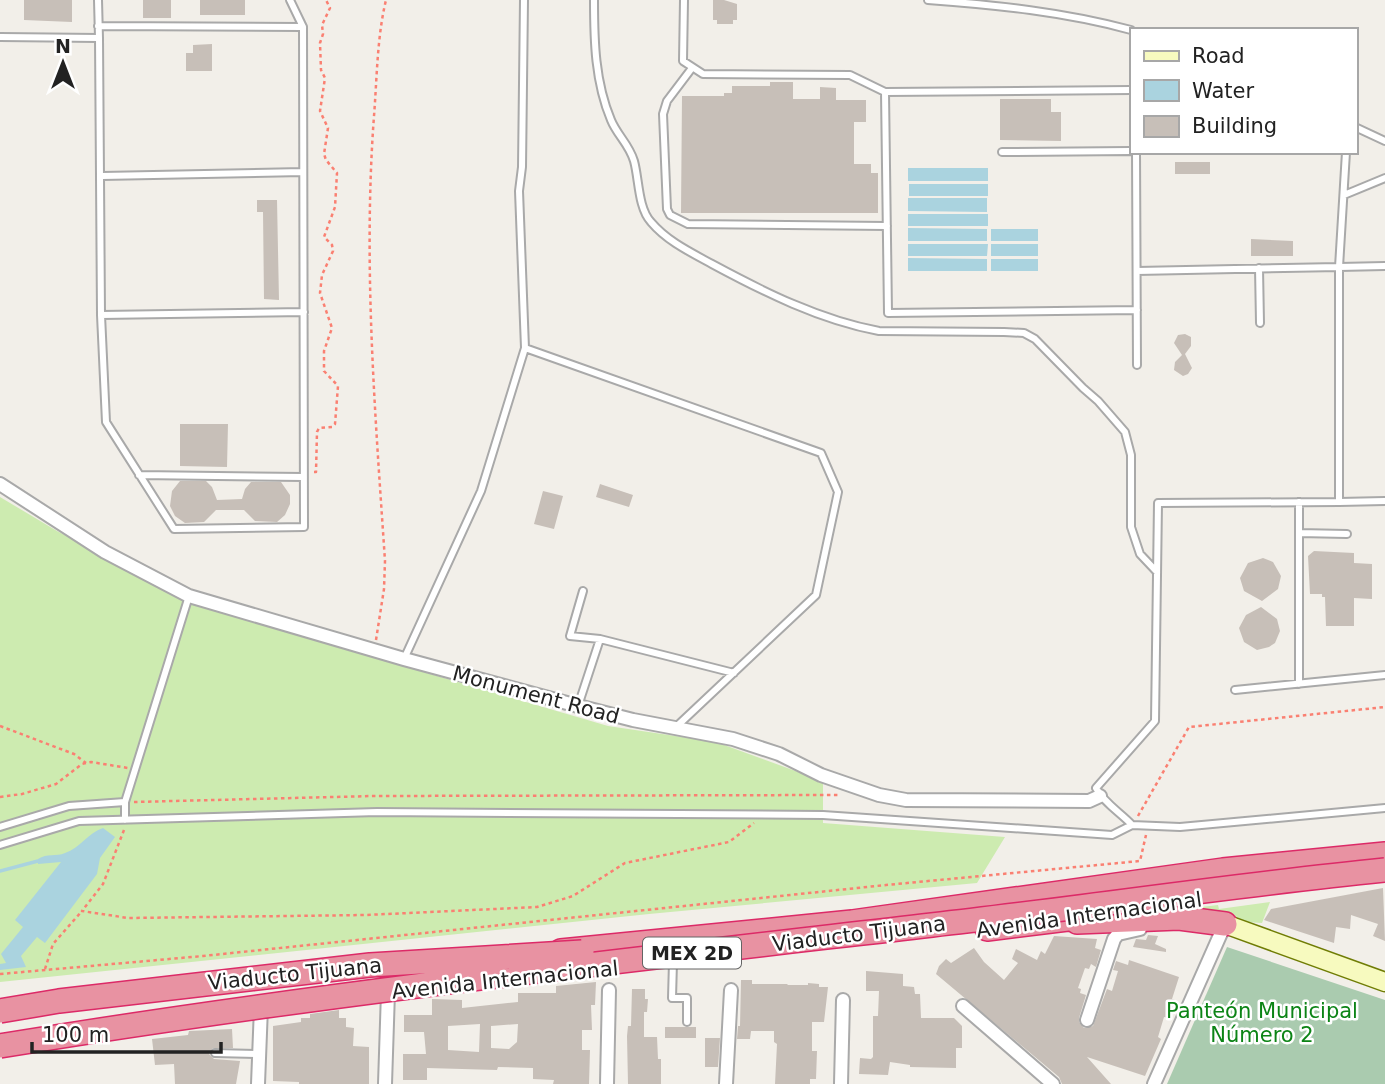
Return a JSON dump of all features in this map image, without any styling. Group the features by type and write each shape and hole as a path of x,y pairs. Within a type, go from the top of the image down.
{"highway":[{"name":"Avenida Internacional","path":"0,1013 327,974 852,922 1223,870 1385,854"},
{"name":"Viaducto Tijuana","path":"0,1013 59,1001 370,965 709,944 1385,861"},
{"name":"Viaducto Tijuana","path":"0,1044 374,991 1385,870"},
{"name":"Avenida Internacional","path":"0,1044 388,992 1035,925 1385,877"},
{"path":"1035,925 1179,918 1222,930"}],"street":[{"name":"Monument Road","path":"0,484 106,552 189,596 404,659 578,706 733,739 779,754 821,775 879,795 906,800 1089,801 1100,796"},
{"path":"1087,1020 1110,947 1118,934 1147,929 1222,930 1385,982"},
{"name":"Avenida Internacional","path":"1154,1084 1222,930"},
{"path":"607,1084 609,990"},
{"path":"726,1084 731,990"},
{"path":"385,1084 388,992"},
{"path":"841,1084 843,1000"},
{"path":"962,1006 1053,1084"},
{"path":"258,1084 261,1007"}],"lane":[{"path":"97,0 102,176 101,315 106,422 174,529 303,527 303,27 290,0"},
{"path":"404,659 481,491 525,348 519,191 522,167 524,0"},
{"path":"593,0 597,72 601,92 612,123 630,148 649,221 676,244 746,282 809,310 867,328 879,331 1024,333 1035,339 1098,401 1125,432 1131,455 1131,527 1140,554 1157,572"},
{"path":"684,0 683,61 703,74 850,75 885,92 1130,90"},
{"path":"928,0 1030,10 1130,30"},
{"path":"98,26 303,27"},
{"path":"0,37 99,38"},
{"path":"692,68 667,101 663,114 667,209 670,215 688,224 887,226"},
{"path":"885,92 888,313 1137,310"},
{"path":"1357,128 1385,141"},
{"path":"1003,152 1130,152"},
{"path":"1133,154 1137,365"},
{"path":"1339,502 1339,267 1346,154"},
{"path":"102,176 303,172"},
{"path":"1343,195 1385,178"},
{"path":"1137,271 1385,266"},
{"path":"1259,268 1260,323"},
{"path":"101,315 304,312"},
{"path":"525,348 821,453 838,492 816,595 674,728"},
{"path":"139,475 303,475"},
{"path":"1132,825 1118,809 1100,796 1096,788 1155,721 1158,503 1385,501"},
{"path":"1299,502 1299,684"},
{"path":"1299,533 1347,534"},
{"path":"583,591 570,636 600,639 734,673"},
{"path":"125,820 125,802 134,769 189,596"},
{"path":"578,706 600,639"},
{"path":"1235,690 1385,675"},
{"path":"0,827 69,806 125,802"},
{"path":"0,845 79,821 377,812 768,813 875,817 947,825 1112,835 1132,825 1180,827 1385,808"},
{"path":"673,962 673,998 687,998 687,1022"},
{"path":"215,1053 259,1054"}],"path":[{"path":"303,475 316,472 317,432 319,428 332,427 335,424 339,393 335,382 324,371 324,351 330,341 332,328 320,293 322,275 333,251 332,245 324,237 335,207 337,173 326,160 324,153 328,128 320,111 325,78 319,55 322,25 330,8 326,0"},
{"path":"373,650 380,620 385,561 372,356 369,176 386,0"},
{"path":"1132,825 1189,727 1385,707"},
{"path":"0,726 74,754 86,763"},
{"path":"0,797 22,794 55,784 86,763 134,769"},
{"path":"125,802 373,796 841,795"},
{"path":"82,911 128,918 366,915 537,907 573,896 625,863 729,842 768,813"},
{"path":"44,970 52,944 103,884 123,837 125,820"},
{"path":"0,974 203,956 1140,861 1149,825"}],"green space":[{"path":"0,497 57,531 201,607 608,726 716,742 823,781 823,823 1005,837 977,883 649,914 0,982"},
{"path":"1270,902 1262,923 1134,915 1218,905 1219,909"},
{"name":"Panteón Municipal Número 2","path":"1227,947 1385,1000 1385,1084 1167,1084"}],"water":[{"path":"908,168 988,168 988,181 908,181"},
{"path":"909,184 988,184 988,196 909,196"},
{"path":"908,198 987,198 987,212 908,211"},
{"path":"908,214 988,214 988,226 908,226"},
{"path":"908,228 987,229 987,241 908,241"},
{"path":"991,229 1038,229 1038,241 991,241"},
{"path":"908,244 988,244 987,256 908,256"},
{"path":"991,244 1038,244 1038,256 991,256"},
{"path":"908,258 987,259 987,271 908,271"},
{"path":"991,259 1038,259 1038,271 991,271"},
{"path":"103,828 115,837 100,858 97,874 45,943 37,937 21,956 26,967 0,970 0,964 6,963 1,954 23,927 15,920 61,862 38,864 38,859 70,851"}],"building":[{"path":"24,0 72,0 72,22 24,20"},
{"path":"143,0 171,0 171,18 143,18"},
{"path":"200,0 245,0 245,15 200,15"},
{"path":"713,0 737,4 737,20 733,20 733,24 717,24 717,20 713,20"},
{"path":"212,44 212,71 186,71 186,53 193,53 193,45"},
{"path":"770,82 793,82 793,99 820,99 820,87 836,88 836,100 866,100 866,122 854,122 854,164 871,164 871,173 878,173 878,213 681,213 682,96 724,96 724,93 732,93 732,86 770,86"},
{"path":"1000,99 1051,99 1051,112 1061,112 1061,141 1000,140"},
{"path":"1175,162 1210,162 1210,174 1175,174"},
{"path":"257,200 277,200 279,300 264,299 263,212 257,212"},
{"path":"1251,239 1293,241 1293,256 1251,256"},
{"path":"1178,335 1191,337 1191,346 1185,354 1192,368 1183,376 1174,370 1175,362 1182,355 1174,343"},
{"path":"180,424 228,424 227,467 180,466"},
{"path":"180,481 206,481 212,487 217,500 242,499 251,482 281,482 290,495 290,504 285,515 277,522 255,521 244,510 216,510 204,522 185,523 175,516 170,506 172,491"},
{"path":"600,484 633,495 629,507 596,497"},
{"path":"543,491 563,496 554,529 534,524"},
{"path":"1314,551 1354,553 1354,563 1372,564 1372,599 1354,598 1354,626 1326,626 1325,597 1322,597 1322,594 1310,594 1308,556"},
{"path":"1263,558 1273,562 1281,576 1278,589 1262,601 1244,591 1240,578 1248,563"},
{"path":"1261,607 1277,619 1280,631 1275,643 1257,650 1244,642 1239,628 1246,615"},
{"path":"1383,888 1385,941 1373,936 1378,924 1351,915 1350,929 1336,927 1334,943 1264,920 1271,909"},
{"path":"1148,935 1158,936 1155,944 1166,949 1166,952 1133,947 1136,939 1146,940"},
{"path":"1054,936 1097,939 1095,948 1101,950 1096,967 1091,964 1089,969 1085,968 1078,988 1081,989 1080,993 1086,995 1079,1018 1084,1028 1093,1026 1107,989 1112,991 1118,971 1113,970 1116,961 1128,965 1129,960 1179,977 1169,1018 1164,1017 1158,1037 1161,1039 1145,1076 1087,1057 1111,1084 1062,1084 1059,1077 936,974 946,959 951,963 974,948 984,962 1004,980 1018,963 1012,959 1016,949 1037,960 1041,951 1045,954"},
{"path":"866,971 903,974 903,986 914,987 915,994 920,994 921,1018 954,1018 962,1026 962,1048 956,1048 956,1068 910,1067 890,1062 888,1075 859,1074 860,1058 873,1057 873,1016 878,1016 879,991 866,991"},
{"path":"741,980 752,980 752,984 808,983 828,987 824,1022 812,1022 812,1051 817,1051 816,1079 810,1079 810,1084 775,1084 777,1044 774,1042 774,1031 751,1031 750,1039 737,1039 740,1026"},
{"path":"596,982 595,1005 591,1005 592,1030 582,1030 582,1050 590,1050 589,1084 553,1084 554,1080 533,1079 533,1068 498,1067 497,1070 427,1068 427,1080 403,1080 403,1054 426,1054 424,1032 404,1032 404,1015 432,1015 432,999 462,1000 462,1008 518,1002 518,993 556,993 556,986","holes":["480,1024 479,1052 448,1050 448,1026","518,1024 517,1042 509,1049 491,1048 491,1026"]},
{"path":"632,989 645,989 645,999 648,999 647,1012 644,1012 644,1037 657,1037 658,1059 661,1059 661,1084 628,1084 627,1036 628,1026 631,1026"},
{"path":"339,1010 339,1018 346,1018 346,1027 354,1028 353,1046 369,1047 369,1084 299,1084 273,1081 273,1026 301,1022 301,1018 310,1018 310,1014"},
{"path":"665,1027 696,1027 696,1038 665,1038"},
{"path":"232,1029 233,1048 213,1048 209,1054 214,1059 240,1061 236,1084 175,1084 174,1064 155,1065 152,1039 188,1035 189,1031"},
{"path":"705,1038 720,1038 718,1067 705,1067"}],"waterway":[{"path":"0,871 38,861"}]}
